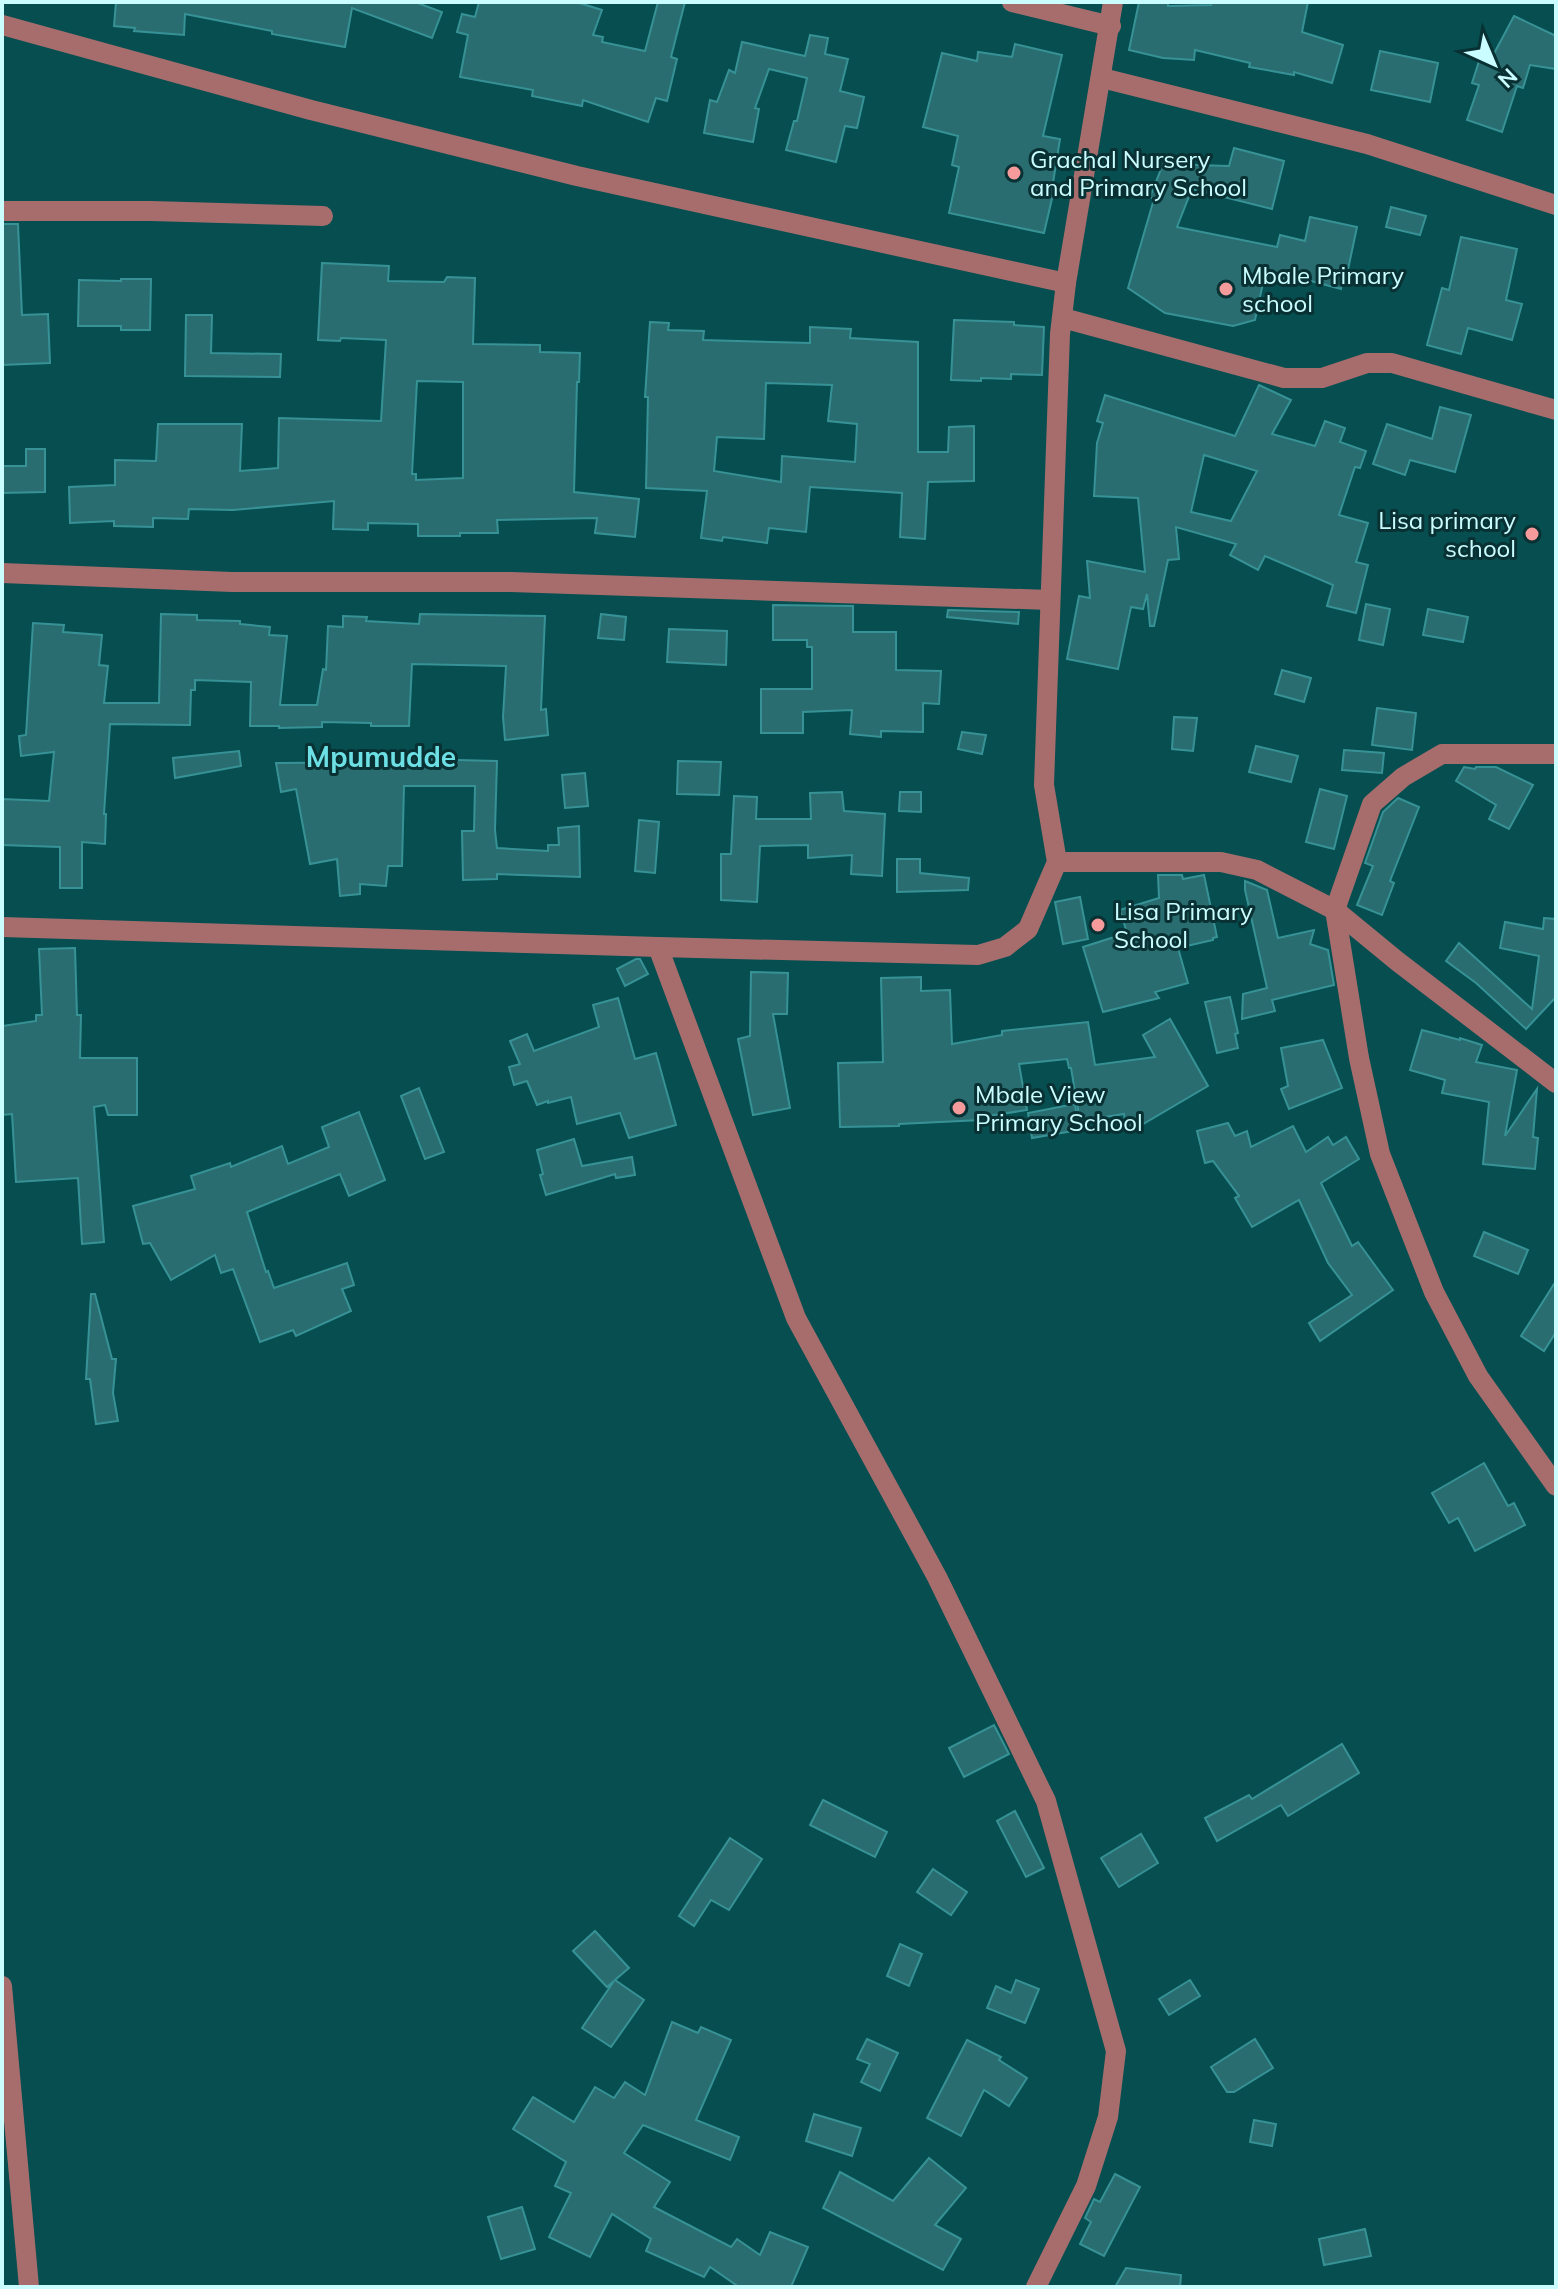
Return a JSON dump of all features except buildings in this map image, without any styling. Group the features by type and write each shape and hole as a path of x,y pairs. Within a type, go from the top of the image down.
{"street":[{"path":"1012,2 1111,26"},
{"path":"2,927 978,955 1005,947 1028,929 1057,862 1044,785 1060,334 1113,2"},
{"path":"2,25 311,110 577,176 1066,283"},
{"path":"1102,78 1367,144 1556,205"},
{"path":"2,211 323,216"},
{"path":"1063,318 1284,378 1322,378 1367,363 1392,363 1556,410"},
{"path":"2,573 232,582 511,582 1050,600"},
{"path":"1556,754 1442,754 1403,777 1372,804 1335,910 1359,1058 1380,1154 1434,1292 1478,1376 1556,1486"},
{"path":"1057,862 1221,862 1257,870 1335,910 1556,1083"},
{"path":"658,947 796,1318 937,1577 1046,1801 1116,2051 1108,2117 1086,2186 1036,2287"},
{"path":"2,1986 29,2287"}],"place":[{"name":"Grachal Nursery and Primary School","path":"1014,173"},
{"name":"Mbale Primary school","path":"1226,289"},
{"name":"Lisa primary school","path":"1532,534"},
{"name":"Lisa Primary School","path":"1098,925"},
{"name":"Mbale View Primary School","path":"959,1108"}],"district":[{"name":"Mpumudde","path":"381,756"}]}
